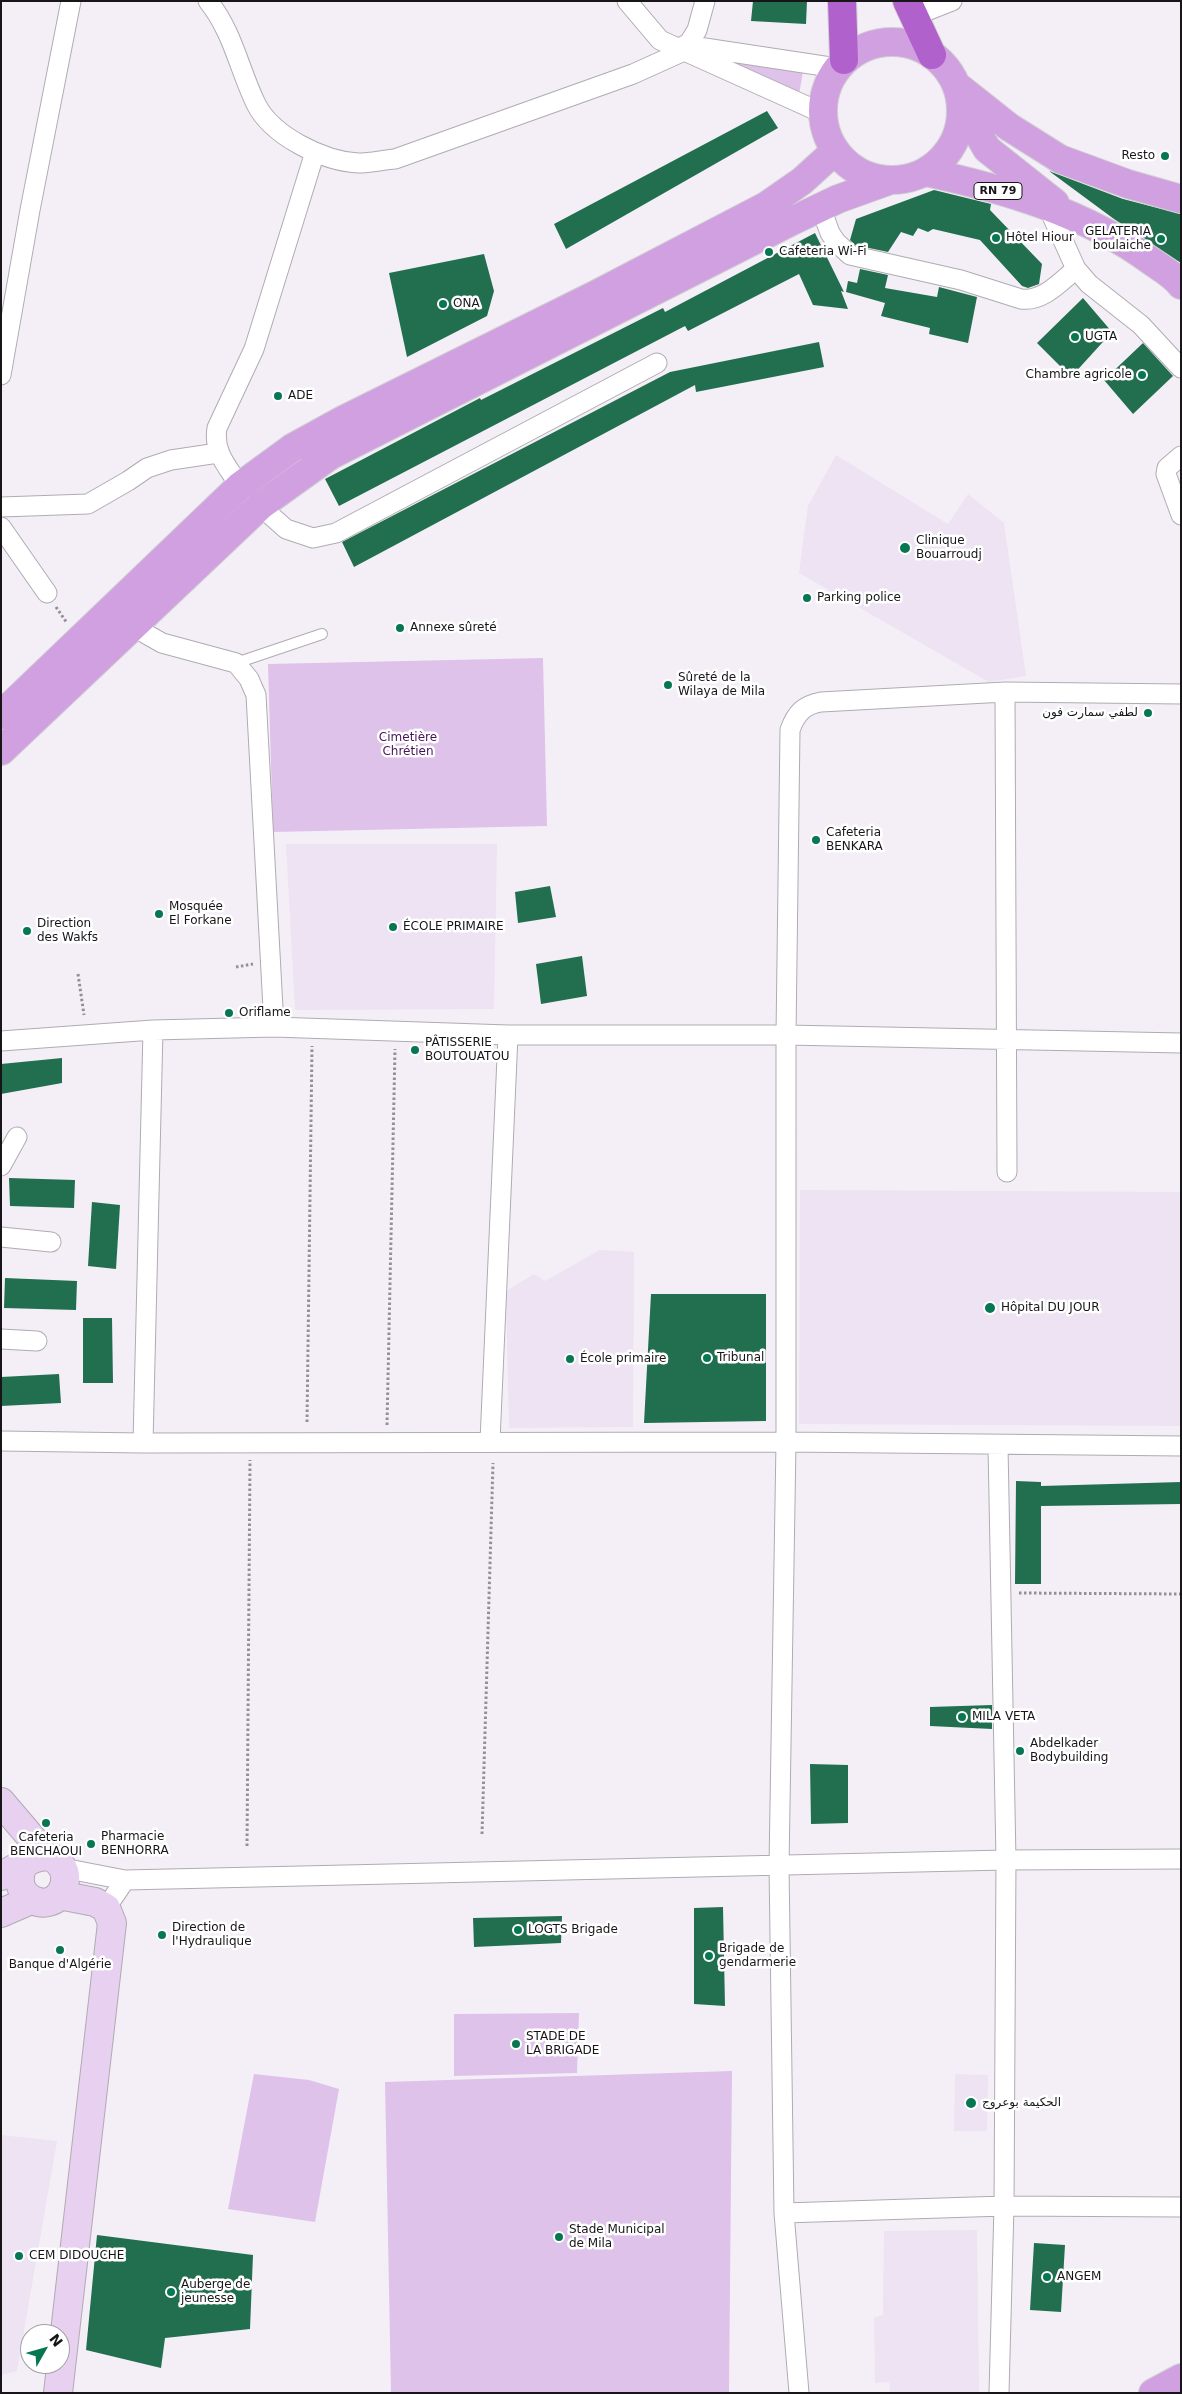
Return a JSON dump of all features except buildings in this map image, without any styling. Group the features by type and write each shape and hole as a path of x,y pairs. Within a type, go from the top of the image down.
{"highway":[{"path":"840,64 842,1"},
{"path":"910,9 932,54"}],"main road":[{"path":"987,149 946,68 932,54 915,45 896,41 877,42 859,49 840,64 831,76 824,93 822,113 825,132 834,151 849,166 867,176 888,180 908,179 934,166 987,149 1060,159"},
{"path":"958,94 1060,159 1128,184 1181,200"},
{"path":"934,166 954,143 958,131 958,94"},
{"name":"RN 79","path":"987,149 1058,210"},
{"path":"1,715 240,486 292,448 343,420 597,294 766,206 802,181 834,151"},
{"name":"RN 79","path":"934,166 962,180 1058,210 1126,243 1181,285"},
{"path":"1,751 260,506 331,454 821,208 888,180"},
{"path":"1,1802 32,1866"},
{"path":"1,1824 32,1866 65,1882 59,1895 46,1902 31,1900 1,1913"},
{"path":"31,1900 25,1895 19,1880 32,1866"},
{"path":"58,2393 112,1923 106,1908 95,1902 59,1895"},
{"path":"1153,2393 1181,2378"}],"street":[{"path":"1,375 30,210 71,1"},
{"path":"208,1 225,25 257,104 270,123 324,157 358,163 395,159 633,74 686,48 840,64"},
{"path":"627,1 649,30 660,40 686,48 822,113"},
{"path":"686,48 697,30 705,1"},
{"path":"910,9 952,1"},
{"path":"240,486 218,453 215,441 217,428 254,349 315,152"},
{"path":"821,208 830,233 836,242 850,255 961,280 1021,299 1031,300 1041,297 1076,269"},
{"path":"1058,210 1076,269 1088,284 1141,325 1181,368"},
{"path":"260,506 286,529 313,538 336,532 657,363"},
{"path":"1,507 88,504 128,482 147,468 172,460 218,453"},
{"path":"1181,456 1167,468 1166,474 1181,515"},
{"path":"1,527 47,593"},
{"path":"132,626 162,643 236,663 249,679 256,695 274,1027"},
{"path":"1005,692 1007,1172"},
{"path":"799,2393 784,2212 779,1866 786,1442 786,1035 790,730 794,719 802,710 810,704 821,702 1005,692 1181,694"},
{"path":"1,1041 153,1030 274,1027 508,1035 786,1035 1181,1043"},
{"path":"143,1443 153,1030"},
{"path":"490,1442 508,1035"},
{"path":"1,1166 17,1138"},
{"path":"1,1237 51,1242"},
{"path":"1,1339 38,1342"},
{"path":"1,1440 143,1443 786,1442 998,1446 1181,1446"},
{"path":"998,1446 1006,1860 1004,2206 999,2393"},
{"path":"32,1866 125,1880 1006,1860 1181,1859"},
{"path":"106,1908 125,1880"},
{"path":"784,2212 1004,2206 1181,2207"}],"lane":[{"path":"236,663 322,634"}],"path":[{"path":"236,967 258,964"},
{"path":"78,974 84,1015"},
{"path":"307,1422 312,1028"},
{"path":"386,1432 395,1043"},
{"path":"247,1846 250,1443"},
{"path":"482,1834 493,1463"},
{"path":"1001,1593 1181,1594"}],"shaded area":[{"name":"Clinique Bouarroudj","path":"836,455 948,524 968,494 1004,523 1026,676 989,682 799,573 808,506"},
{"name":"ÉCOLE PRIMAIRE","path":"286,844 497,844 494,1009 295,1010"},
{"name":"Hôpital DU JOUR","path":"800,1190 1181,1192 1181,1426 799,1424"},
{"name":"École primaire","path":"600,1250 634,1252 633,1427 509,1428 506,1291 534,1274 545,1281"},
{"name":"الحكيمة بوعروج","path":"955,2074 988,2075 987,2131 954,2131"},
{"name":"CEM DIDOUCHE","path":"1,2135 57,2141 25,2324 20,2324 20,2354 17,2371 1,2375"},
{"path":"977,2230 979,2393 890,2393 889,2382 875,2383 874,2317 883,2315 884,2231"}],"green space":[{"path":"707,59 804,66 798,100"},
{"name":"Cimetière Chrétien","path":"543,658 547,826 273,832 268,664"},
{"name":"STADE DE LA BRIGADE","path":"579,2013 577,2073 454,2076 454,2014"},
{"name":"Stade Municipal de Mila","path":"732,2071 729,2393 391,2393 385,2082"},
{"path":"254,2074 309,2080 339,2089 315,2222 228,2209"}],"place":[{"name":"Resto","path":"1165,156"},
{"name":"Hôtel Hiour","path":"996,238"},
{"name":"GELATERIA boulaiche","path":"1161,239"},
{"name":"Cafeteria Wi-Fi","path":"769,252"},
{"name":"ONA","path":"443,304"},
{"name":"UGTA","path":"1075,337"},
{"name":"Chambre agricole","path":"1142,375"},
{"name":"ADE","path":"278,396"},
{"name":"Clinique Bouarroudj","path":"905,548"},
{"name":"Parking police","path":"807,598"},
{"name":"Annexe sûreté","path":"400,628"},
{"name":"Sûreté de la Wilaya de Mila","path":"668,685"},
{"name":"لطفي سمارت فون","path":"1148,713"},
{"name":"Cafeteria BENKARA","path":"816,840"},
{"name":"Mosquée El Forkane","path":"159,914"},
{"name":"ÉCOLE PRIMAIRE","path":"393,927"},
{"name":"Direction des Wakfs","path":"27,931"},
{"name":"Oriflame","path":"229,1013"},
{"name":"PÂTISSERIE BOUTOUATOU","path":"415,1050"},
{"name":"Hôpital DU JOUR","path":"990,1308"},
{"name":"Tribunal","path":"707,1358"},
{"name":"École primaire","path":"570,1359"},
{"name":"MILA VETA","path":"962,1717"},
{"name":"Abdelkader Bodybuilding","path":"1020,1751"},
{"name":"Cafeteria BENCHAOUI","path":"46,1823"},
{"name":"Pharmacie BENHORRA","path":"91,1844"},
{"name":"LOGTS Brigade","path":"518,1930"},
{"name":"Direction de l'Hydraulique","path":"162,1935"},
{"name":"Banque d'Algérie","path":"60,1950"},
{"name":"Brigade de gendarmerie","path":"709,1956"},
{"name":"STADE DE LA BRIGADE","path":"516,2044"},
{"name":"الحكيمة بوعروج","path":"971,2103"},
{"name":"Stade Municipal de Mila","path":"559,2237"},
{"name":"CEM DIDOUCHE","path":"19,2256"},
{"name":"ANGEM","path":"1047,2277"},
{"name":"Auberge de jeunesse","path":"171,2292"}]}
